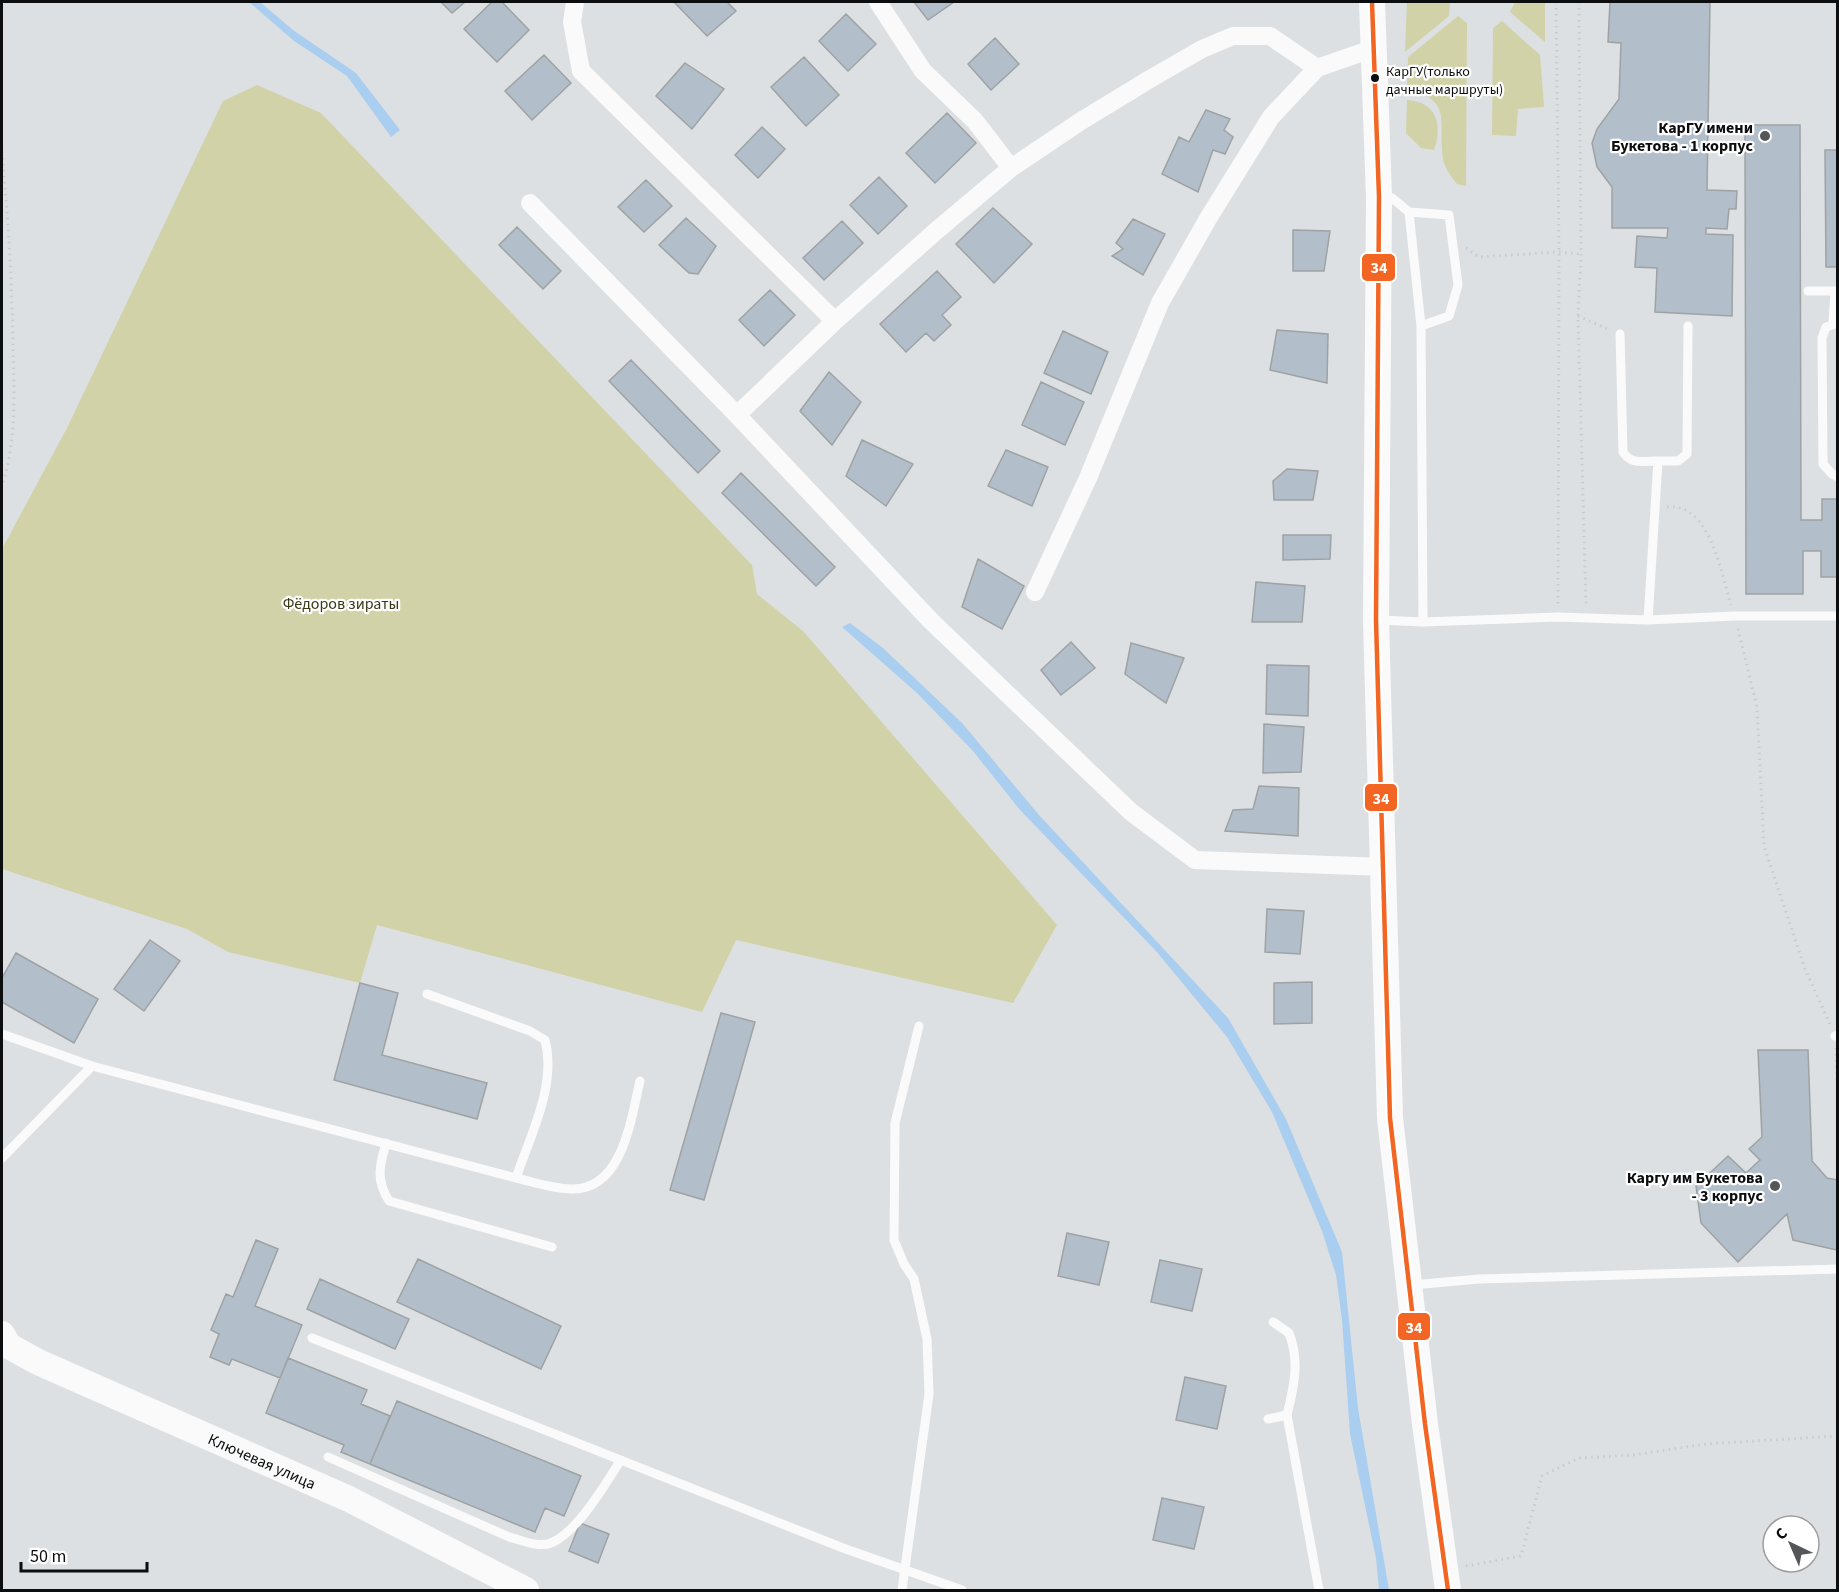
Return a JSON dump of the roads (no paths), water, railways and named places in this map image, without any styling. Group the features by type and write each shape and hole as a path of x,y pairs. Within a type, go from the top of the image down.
{"street":[{"path":"575,2 572,22 581,71 834,321"},
{"path":"878,2 923,71 975,121 1011,168"},
{"path":"1372,2 1379,197 1376,620 1390,1118 1425,1424 1447,1580"},
{"path":"737,415 834,321 1011,168 1130,91 1202,49 1233,36 1270,36 1317,68"},
{"path":"1035,592 1088,478 1160,303 1209,217 1271,117 1317,68 1372,49"},
{"path":"530,203 737,415 931,621 1131,812 1195,860 1384,867"},
{"name":"Ключевая улица","path":"2,1334 9,1346 38,1362 349,1499 526,1590"}],"lane":[{"path":"1379,197 1392,198 1409,212 1449,215 1458,285 1449,316 1421,326"},
{"path":"1409,212 1421,326 1423,622"},
{"path":"1808,291 1836,291 1835,323 1826,327 1822,338 1823,464 1838,477"},
{"path":"1620,334 1623,452 1633,462 1678,460 1684,459 1687,454 1688,326"},
{"path":"1648,620 1658,461"},
{"path":"1376,620 1423,622 1558,617 1648,620 1734,616 1838,616"},
{"path":"427,994 530,1031 545,1040 550,1059 541,1105 516,1178"},
{"path":"902,1590 907,1571 929,1394 927,1339 914,1279 904,1264 894,1240 895,1123 920,1026"},
{"path":"2,1034 92,1066 516,1178 572,1190 597,1183 621,1156 640,1081"},
{"path":"2,1158 92,1066"},
{"path":"386,1143 378,1169 380,1186 389,1201 552,1247"},
{"path":"1410,1285 1479,1279 1838,1269"},
{"path":"1273,1322 1289,1333 1296,1359 1294,1389 1287,1415 1319,1590"},
{"path":"312,1338 907,1571 963,1590"},
{"path":"1268,1419 1287,1415"},
{"path":"328,1457 509,1537 536,1545 551,1543 566,1532 587,1510 621,1460"}],"water":[{"path":"249,2 260,2 293,30 356,73 400,130 391,137 347,76 294,41"},
{"path":"850,623 883,648 962,723 1039,815 1228,1018 1286,1119 1342,1252 1358,1408 1389,1590 1379,1590 1376,1558 1350,1434 1342,1320 1336,1275 1322,1231 1272,1112 1227,1037 1156,951 1020,810 973,751 917,693 842,627"}],"place":[{"name":"КарГУ(только дачные маршруты)","path":"1375,78"},
{"name":"КарГУ имени Букетова - 1 корпус","path":"1765,136"},
{"name":"Каргу им Букетова - 3 корпус","path":"1775,1186"}],"park label":[{"name":"Фёдоров зираты","path":"341,603"}]}
